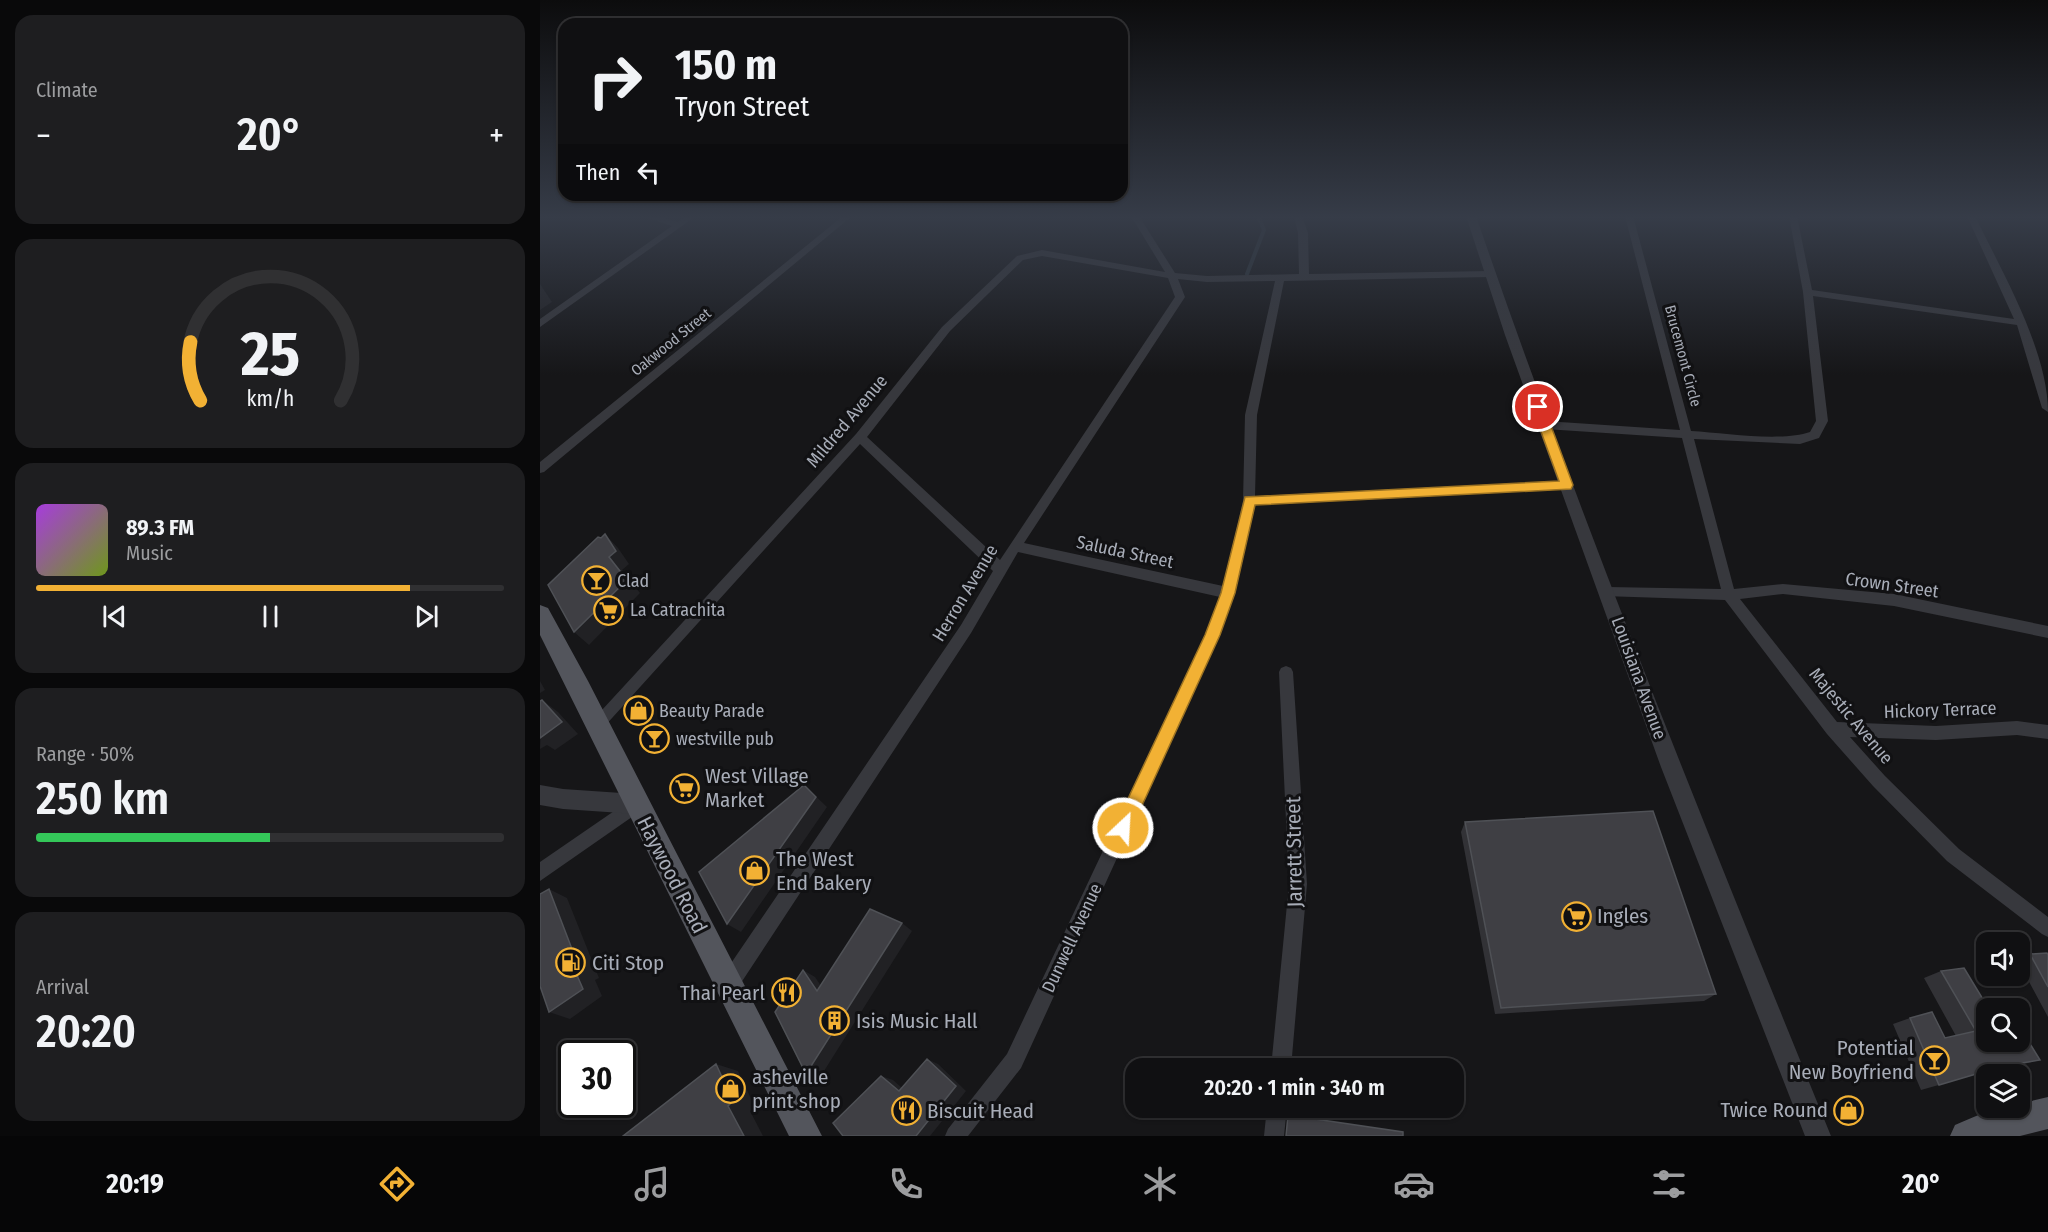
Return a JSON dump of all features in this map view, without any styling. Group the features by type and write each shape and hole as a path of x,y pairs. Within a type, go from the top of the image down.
{"main road":[{"name":"Haywood Road","path":"540,614 598,723 636,804 806,1136"},
{"path":"1966,1136 1980,1130 2048,1113"}],"street":[{"path":"540,324 617,269"},
{"name":"Oakwood Street","path":"540,469 783,269"},
{"name":"Mildred Avenue","path":"598,723 860,437 946,329 1009,269"},
{"name":"Mildred Avenue","path":"1133,269 1207,279 1490,274"},
{"name":"Herron Avenue","path":"728,985 966,629 1015,546 1180,297 1168,269"},
{"path":"1304,269 1304,277"},
{"name":"Louisiana Avenue","path":"1488,269 1671,766 1818,1136"},
{"name":"Brucemont Circle","path":"1643,269 1730,595"},
{"name":"Brucemont Circle","path":"1545,425 1773,440 1800,440 1815,435 1822,421 1803,269"},
{"path":"1996,269 2021,323 2048,408"},
{"name":"Dunwell Avenue","path":"955,1136 1014,1061 1212,635 1228,593 1249,501 1251,415 1280,278"},
{"path":"1808,292 2021,323"},
{"path":"860,437 1001,570"},
{"path":"1249,501 1567,485"},
{"name":"Saluda Street","path":"1015,546 1228,593"},
{"name":"Crown Street","path":"1730,595 1783,589 1894,600 2048,632"},
{"path":"1608,592 1730,595"},
{"name":"Majestic Avenue","path":"1730,595 1833,729 1893,796 1953,855 2048,928"},
{"name":"Jarrett Street","path":"1282,1058 1298,884 1286,672"},
{"name":"Hickory Terrace","path":"1833,729 1936,733 2017,728 2048,732"},
{"path":"540,795 563,800 636,804"},
{"path":"540,872 636,804"},
{"path":"1274,1136 1276,1118"}],"building":[{"path":"605,534 616,551 609,557 627,580 574,632 548,585 598,537 601,538"},
{"path":"542,700 562,722 540,738 540,701"},
{"path":"804,785 816,797 727,924 699,872"},
{"name":"Ingles","path":"1653,811 1716,994 1501,1008 1465,822"},
{"path":"549,889 580,970 576,973 583,989 549,1012 540,986 540,894"},
{"path":"870,909 902,923 806,1074 775,1012 803,970 817,991"},
{"path":"2047,953 2048,987 2030,954"},
{"path":"1964,968 1982,998 1976,998 1976,1031 1941,971"},
{"path":"1932,1012 1945,1038 1976,1031 1976,1052 2030,1052 2030,1044 2040,1060 2015,1064 1976,1064 1976,1074 1939,1085 1910,1018"},
{"name":"Biscuit Head","path":"927,1059 956,1086 916,1136 843,1136 833,1123 881,1076 899,1091"},
{"path":"716,1064 733,1101 728,1106 744,1136 623,1136"},
{"path":"1288,1118 1308,1118 1403,1132 1403,1136 1286,1136"}],"waterway":[{"path":"1247,274 1249,269"}],"place":[{"name":"Clad","path":"596,581"},
{"name":"La Catrachita","path":"609,610"},
{"name":"Beauty Parade","path":"638,711"},
{"name":"westville pub","path":"655,739"},
{"name":"West Village Market","path":"684,788"},
{"name":"The West End Bakery","path":"755,871"},
{"name":"Ingles","path":"1576,916"},
{"name":"Citi Stop","path":"571,963"},
{"name":"Thai Pearl","path":"786,993"},
{"name":"Isis Music Hall","path":"835,1021"},
{"name":"Potential New Boyfriend","path":"1935,1060"},
{"name":"asheville print shop","path":"731,1089"},
{"name":"Twice Round","path":"1849,1110"},
{"name":"Biscuit Head","path":"906,1111"}],"route":[{"path":"1123,828 1212,635 1228,593 1249,501 1567,485 1538,407"}]}
